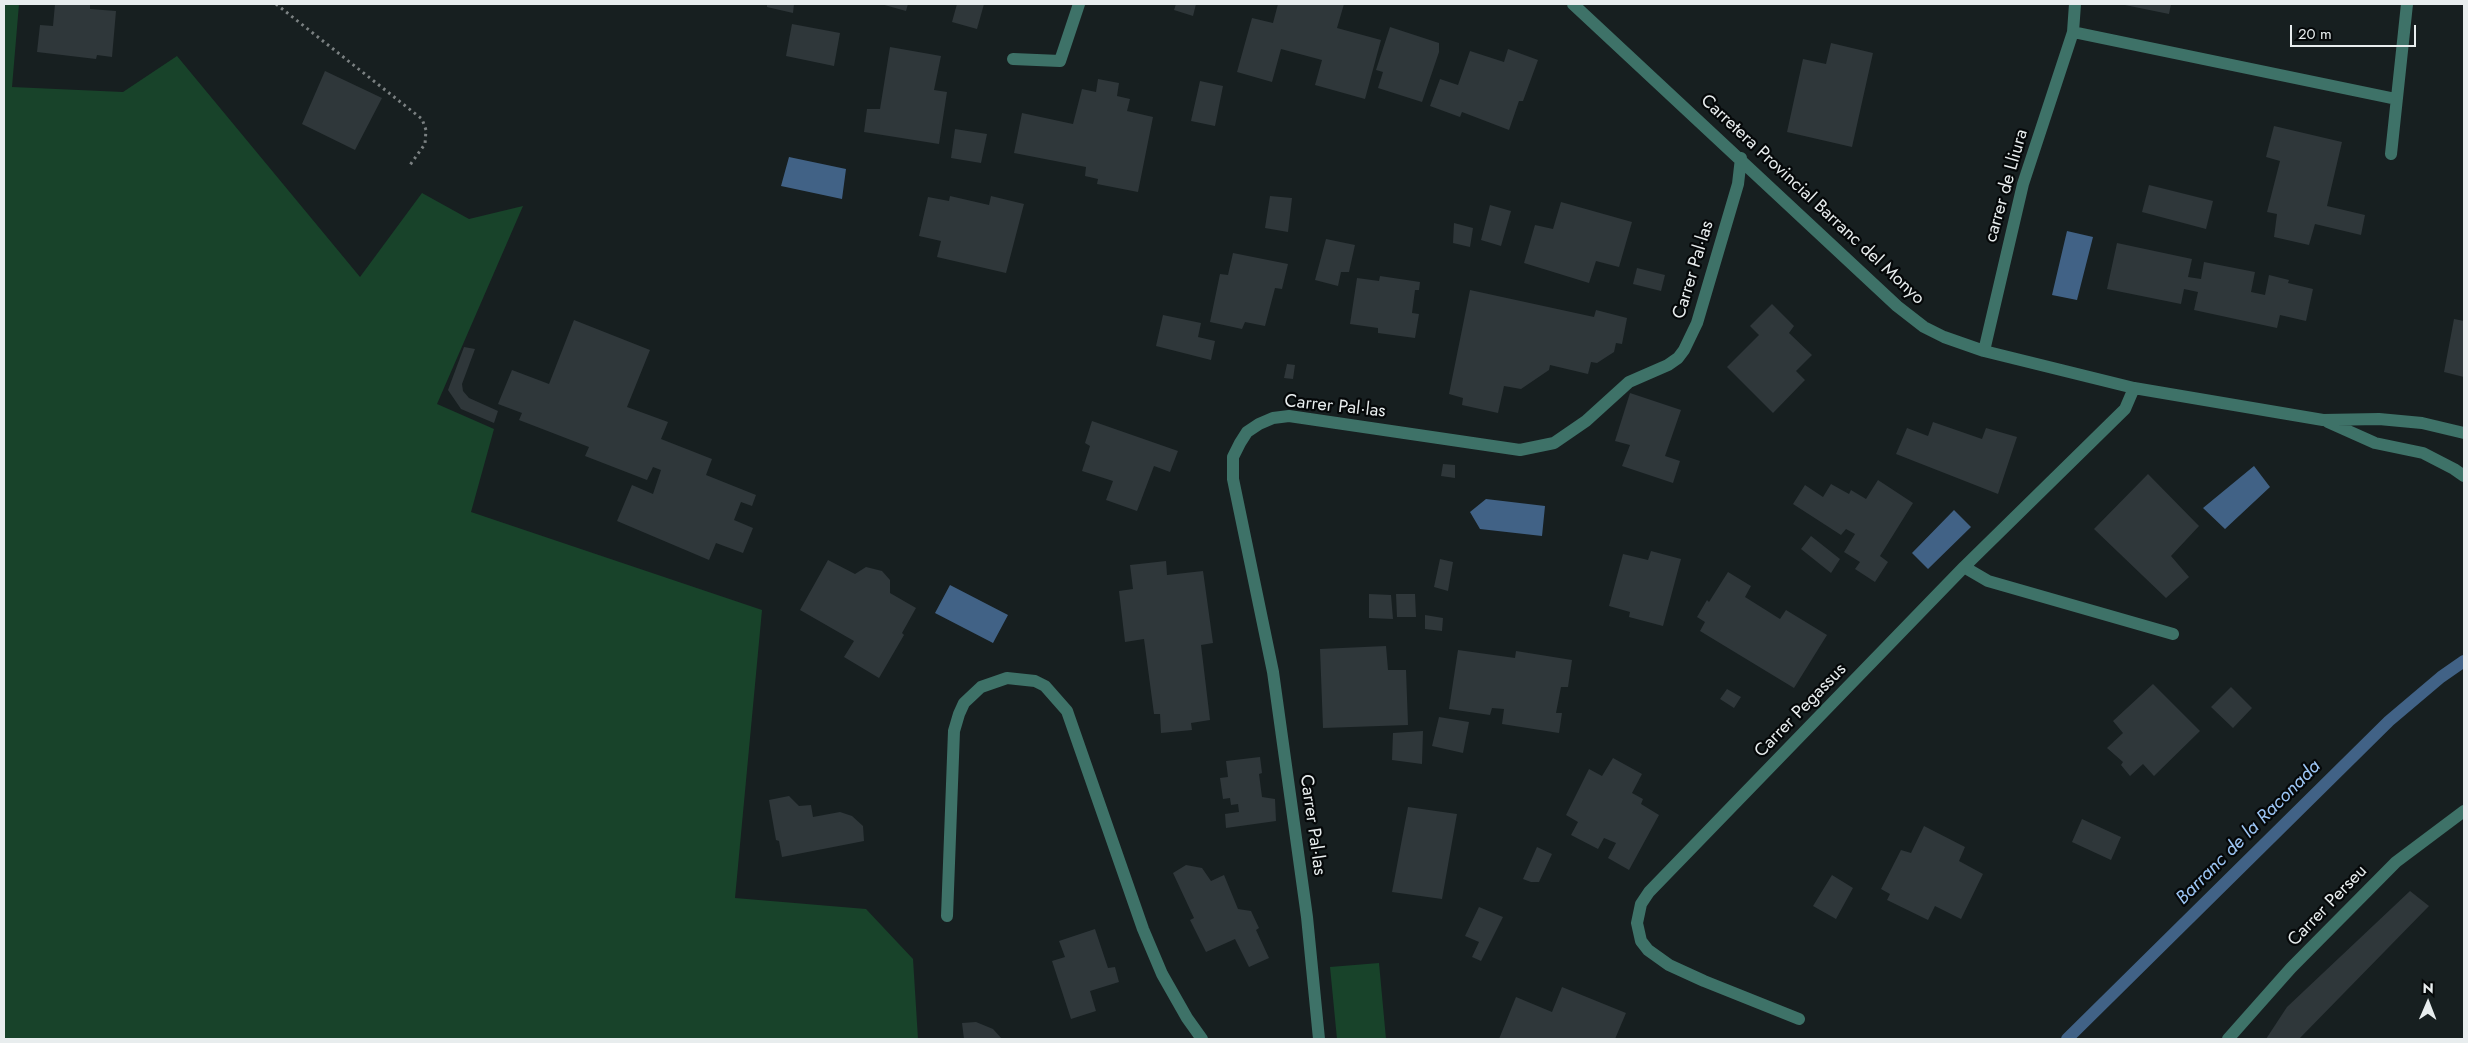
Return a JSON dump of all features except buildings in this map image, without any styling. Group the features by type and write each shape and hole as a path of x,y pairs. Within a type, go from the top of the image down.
{"street":[{"path":"1013,59 1060,60 1079,4"},
{"name":"Carretera Provincial Barranc del Monyo","path":"1573,4 1741,158 1897,306 1924,326 1944,337 1984,351 2134,388 2323,420 2387,420 2422,423 2464,432"},
{"name":"carrer de Lliura","path":"1984,351 2023,184 2073,32 2075,4"},
{"path":"2391,154 2407,4"},
{"path":"2073,32 2396,99"},
{"name":"Carrer Pal·las","path":"1318,1039 1308,917 1273,672 1233,479 1234,457 1240,443 1246,432 1259,424 1273,418 1289,416 1520,450 1554,443 1586,421 1629,382 1668,365 1678,358 1684,350 1697,323 1708,286 1738,184 1741,158"},
{"name":"Carrer Pegassus","path":"1799,1018 1704,981 1669,964 1648,950 1641,941 1637,923 1641,904 1649,892 1964,567 2125,409 2134,388"},
{"name":"Carretera Provincial Barranc del Monyo","path":"2323,420 2375,443 2423,453 2464,476"},
{"path":"1964,567 1988,581 2173,634"},
{"path":"947,916 954,731 959,714 964,703 973,694 992,682 1007,678 1036,681 1045,686 1067,712 1143,929 1162,974 1186,1018 1202,1039"},
{"name":"Carrer Perseu","path":"2228,1039 2291,968 2396,862 2464,811"}],"path":[{"path":"276,4 422,119 426,130 425,144 410,165"}],"green space":[{"path":"4,4 19,4 12,87 123,92 177,56 360,277 422,193 469,219 523,206 437,404 494,429 471,512 762,610 735,898 866,909 913,959 918,1039 4,1039"},
{"path":"1379,963 1386,1039 1337,1039 1330,967"}],"water":[{"path":"789,157 846,169 842,199 781,186"},
{"path":"2067,231 2093,237 2077,300 2052,295"},
{"path":"2254,466 2270,487 2225,529 2203,508"},
{"path":"1486,499 1545,506 1542,536 1480,529 1470,512"},
{"path":"1954,510 1971,527 1928,569 1912,553"},
{"path":"950,585 1008,615 993,643 935,613"}],"waterway":[{"name":"Barranc de la Raconada","path":"2067,1039 2389,721 2441,677 2464,661"}]}
